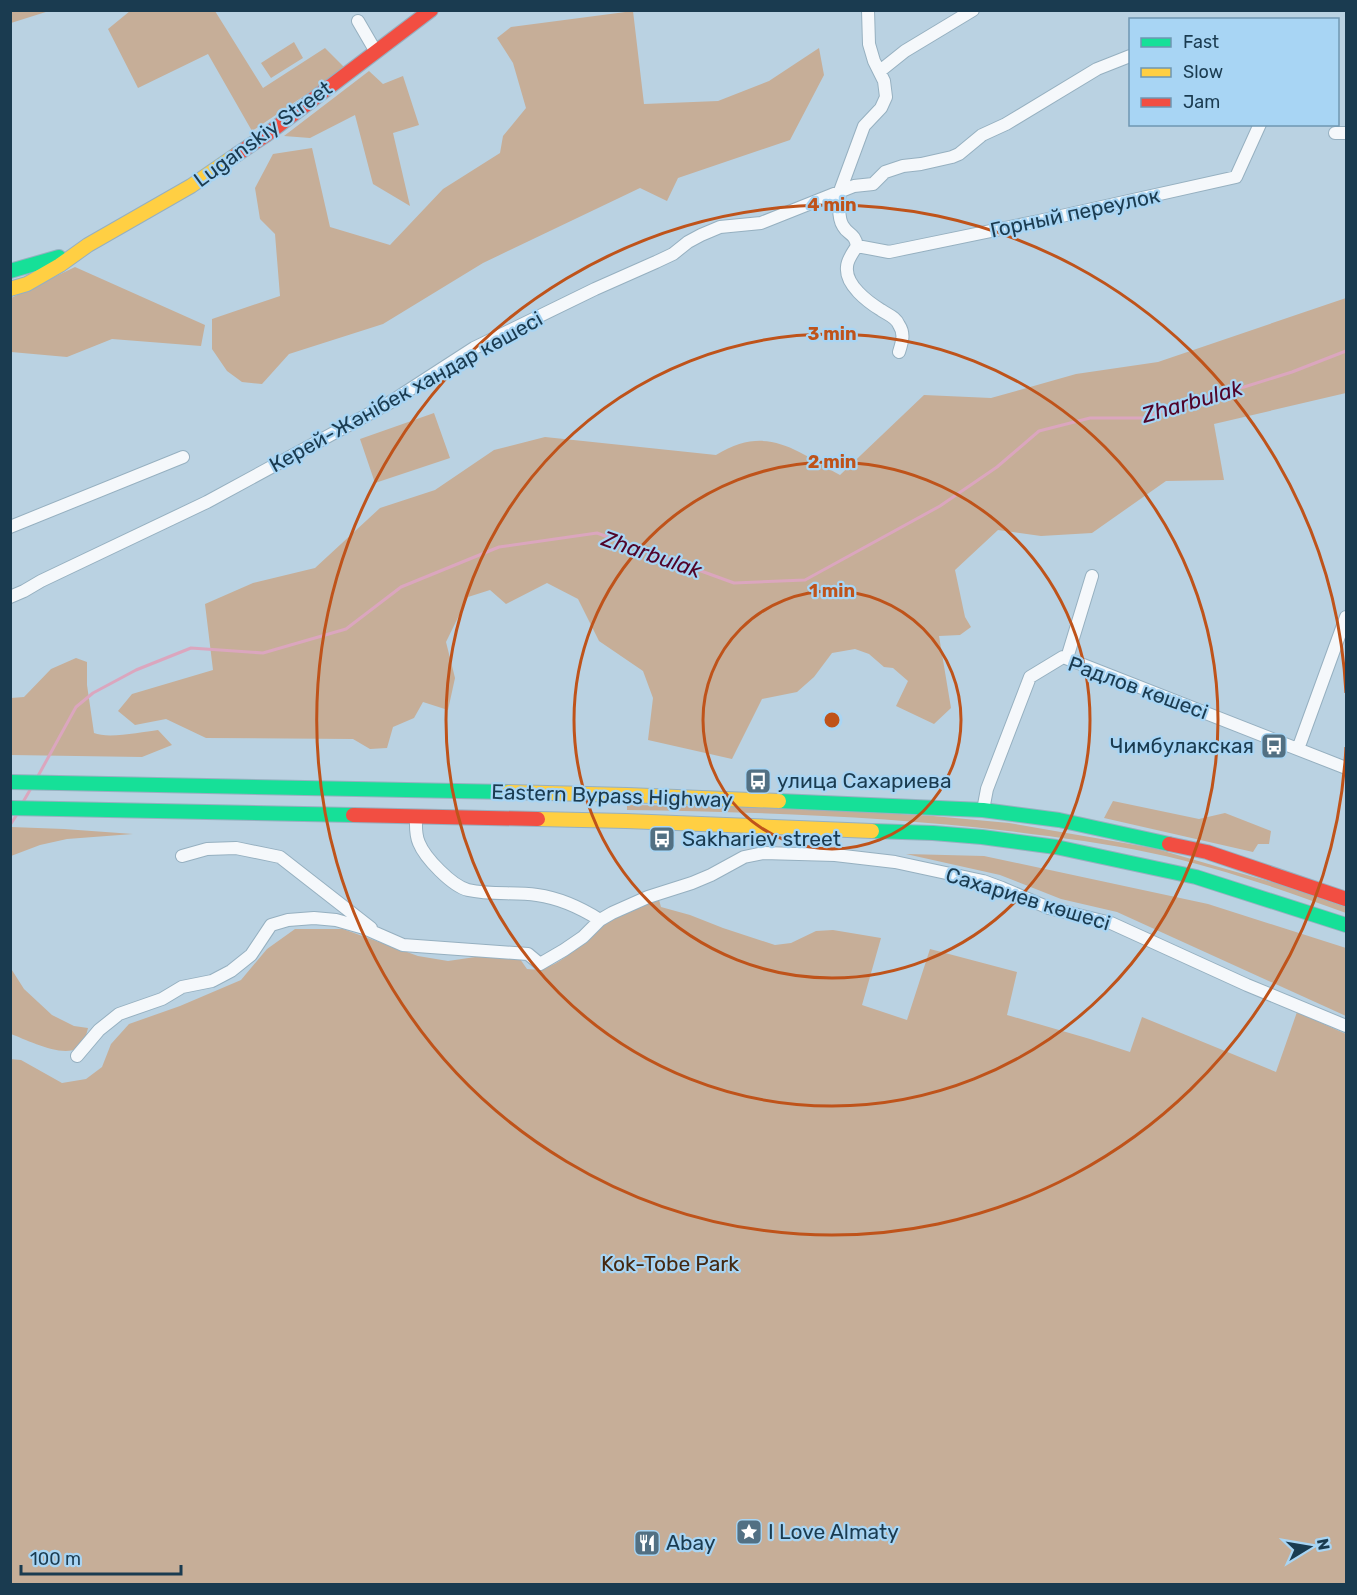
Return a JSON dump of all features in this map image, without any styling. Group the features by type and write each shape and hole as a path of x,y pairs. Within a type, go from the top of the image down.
{"main road":[{"name":"Luganskiy Street","path":"10,289 27,284 88,245 191,186 266,135 431,10"},
{"name":"Luganskiy Street","path":"10,271 65,255 88,245"},
{"name":"Eastern Bypass Highway","path":"10,782 565,794 983,810 1059,820 1207,852 1347,899"},
{"name":"Eastern Bypass Highway","path":"10,808 636,821 982,837 1056,847 1196,878 1347,925"}],"street":[{"path":"868,10 869,44 884,81 886,97 881,108 864,126 840,191 839,200 843,226 856,240 857,246 850,256 846,269 856,291 867,301 896,319 901,327 903,339 899,352"},
{"path":"880,71 905,51 973,10"},
{"path":"358,21 376,52"},
{"path":"840,191 854,186 873,184 885,172 903,166 921,164 959,154 982,135 1006,124 1097,69 1129,57"},
{"name":"Горный переулок","path":"857,246 889,252 1236,177 1259,126"},
{"name":"Керей-Жәнібек хандар көшесі","path":"10,597 207,502 389,403 474,348 673,254 701,235 720,227 760,223 834,196 840,191"},
{"path":"10,527 183,457"},
{"path":"1067,658 1092,576"},
{"path":"1298,749 1347,616"},
{"name":"Радлов көшесі","path":"983,810 987,789 1030,677 1062,657 1347,768"},
{"path":"416,816 418,841 422,850 456,885 468,890 553,898 584,910 600,920"},
{"path":"182,856 207,849 236,848 279,857 378,934"},
{"name":"Сахариев көшесі","path":"77,1056 99,1030 119,1014 162,999 182,987 212,981 231,971 251,955 271,925 288,920 314,918 336,920 403,945 528,954 540,964 583,937 600,920 648,897 688,885 711,875 744,857 763,853 835,855 894,862 982,881 1049,908 1111,923 1247,985 1347,1026"}],"green space":[{"path":"11,10 49,10 49,11 11,23"},
{"path":"130,11 215,11 263,88 325,48 345,68 252,131 208,54 138,88 108,29"},
{"path":"633,11 644,104 718,101 769,81 819,48 824,75 790,140 678,178 667,201 640,188 483,263 383,324 289,354 262,384 242,382 227,371 212,349 212,319 280,296 275,234 260,219 255,188 273,154 312,148 330,227 390,245 443,189 500,153 503,136 526,108 513,63 497,38 511,27"},
{"path":"294,42 303,58 271,78 261,63"},
{"path":"369,71 383,84 403,76 419,125 393,133 410,206 373,184 355,115 310,138 284,136"},
{"path":"75,267 205,325 201,346 112,339 67,357 11,352 11,298"},
{"path":"1346,298 1346,393 1214,424 1224,480 1166,481 1092,533 1041,536 998,530 955,570 965,617 971,627 960,635 939,636 951,708 934,724 896,706 908,681 893,668 884,667 869,654 855,649 832,653 814,677 797,692 762,699 732,759 648,740 653,698 643,671 599,641 578,599 547,583 506,604 490,590 468,597 446,642 455,678 448,710 423,702 414,718 393,727 387,748 370,749 353,739 206,738 166,719 135,725 118,711 132,694 213,670 205,604 253,583 315,568 380,508 435,490 494,450 545,437 716,455 734,446 766,441 794,450 840,475 924,395 991,398 1076,374 1158,362"},
{"path":"434,413 450,458 375,483 360,439"},
{"path":"76,658 87,662 87,685 94,733 116,735 158,730 172,745 142,757 11,755 11,698 24,697 51,669"},
{"path":"1113,801 1199,819 1225,813 1271,831 1269,844 1258,844 1253,852 1104,818"},
{"path":"627,805 783,807 1009,823 1153,848 1282,885 1346,907 1346,913 1201,865 1080,840 865,818 627,810"},
{"path":"11,827 133,834 67,839 40,845 11,856"},
{"path":"906,854 984,856 1208,904 1346,948 1346,1016 1117,912 1061,899 1000,875"},
{"name":"Kok-Tobe Park","path":"659,900 661,907 775,945 791,943 816,931 833,930 881,938 862,1005 907,1020 930,949 1017,972 1007,1015 1130,1052 1142,1017 1276,1072 1297,1012 1346,1034 1346,1584 11,1584 10,1059 21,1060 62,1083 86,1079 102,1067 111,1044 129,1024 180,1006 241,980 267,949 295,929 343,929 418,956 448,961 496,954 520,959 527,969 540,969 562,960 600,926 615,916"},
{"path":"10,967 24,989 52,1015 74,1026 88,1028 85,1039 78,1048 71,1051 54,1050 11,1034"}],"waterway":[{"name":"Zharbulak","path":"38,776 76,707 93,693 136,670 191,648 263,653 346,629 401,587 499,547 597,533 734,583 805,580 940,506 997,467 1039,431 1090,418 1143,418 1198,399 1292,372 1346,351"},
{"name":"Zharbulak","path":"23,802 30,790"},
{"name":"Zharbulak","path":"10,825 16,816"}],"traffic: fast":[{"path":"10,271 59,257"},
{"path":"10,782 508,792"},
{"path":"779,801 983,810 1059,820 1169,844"},
{"path":"10,808 353,815"},
{"path":"872,831 982,837 1056,847 1196,877 1346,925"}],"traffic: slow":[{"path":"10,289 27,284 60,265 88,245 191,186 236,155"},
{"path":"508,792 779,801"},
{"path":"538,819 872,831"}],"traffic: jam":[{"path":"236,155 266,135 431,10"},
{"path":"353,815 538,819"},
{"path":"1169,844 1207,852 1346,899"}],"place":[{"name":"Чимбулакская","path":"1274,746"},
{"name":"улица Сахариева","path":"758,781"},
{"name":"Sakhariev street","path":"662,839"},
{"name":"I Love Almaty","path":"749,1532"},
{"name":"Abay","path":"647,1543"}]}
